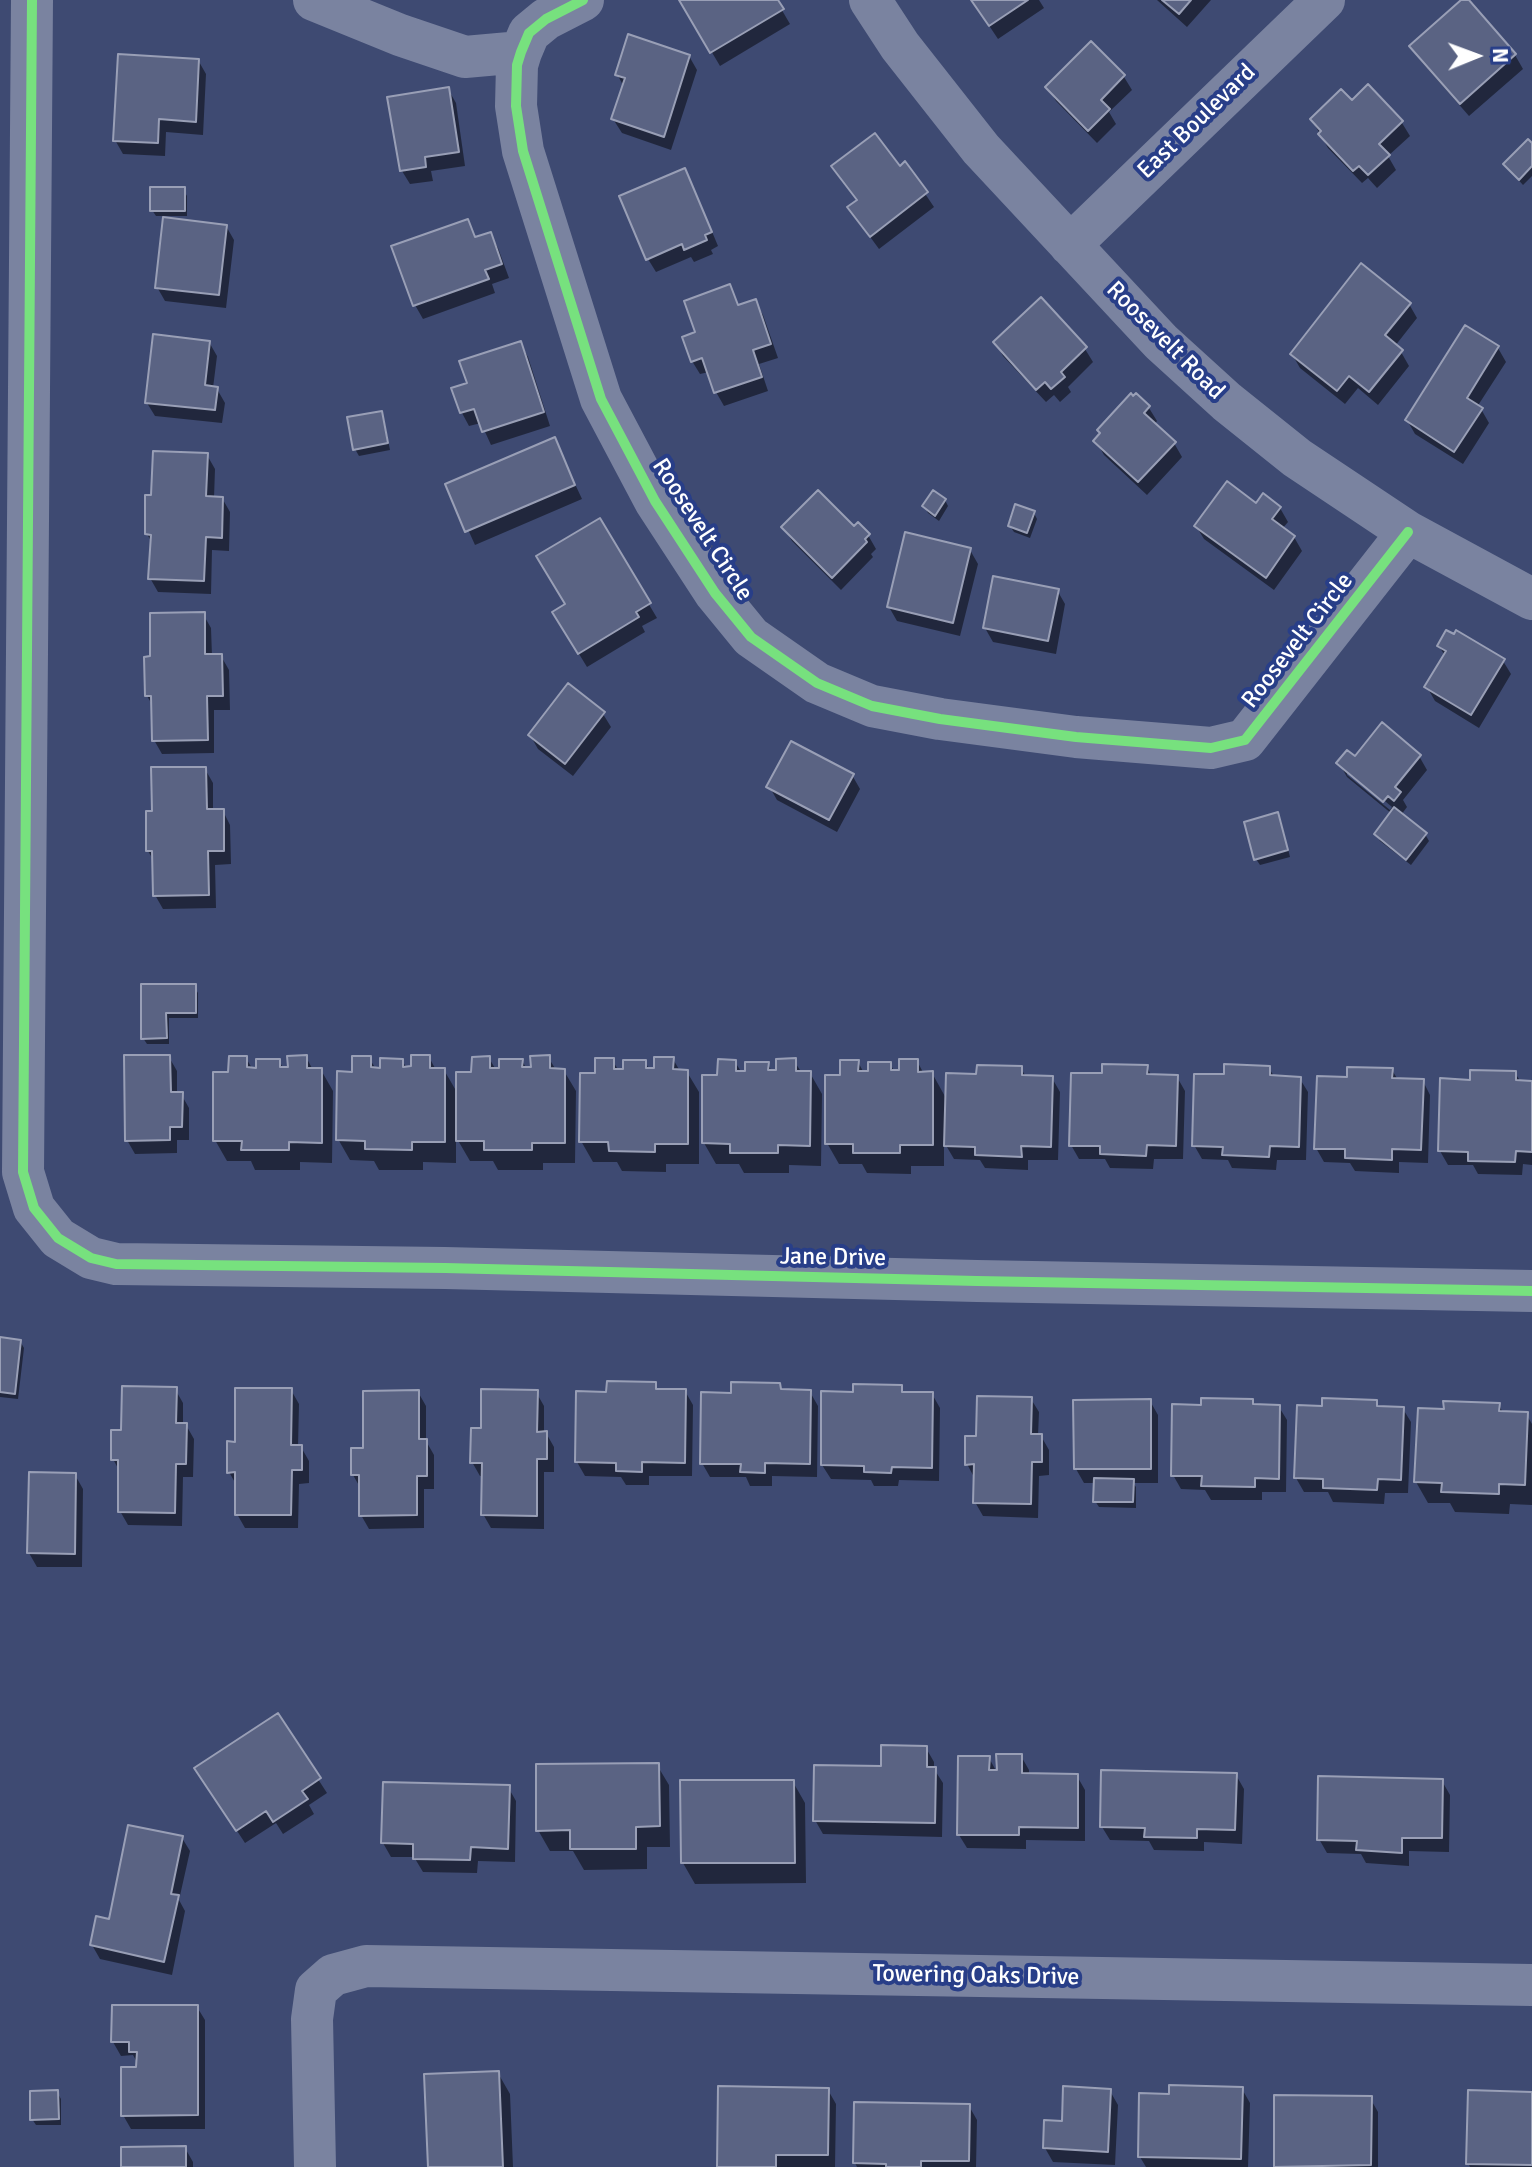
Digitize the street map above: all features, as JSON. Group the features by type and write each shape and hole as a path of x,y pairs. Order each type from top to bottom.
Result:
{"street":[{"name":"Jane Drive","path":"32,0 23,1172 34,1208 58,1238 91,1258 116,1264 1532,1291"},
{"path":"314,0 465,57 521,52"},
{"name":"Roosevelt Circle","path":"583,0 546,19 529,33 517,65 516,106 523,151 601,399 655,501 715,593 751,637 817,683 872,706 940,719 1046,733 1211,748 1245,740 1408,532"},
{"name":"Roosevelt Road","path":"870,0 900,46 981,149 1161,342 1227,402 1297,458 1408,532 1532,599"},
{"name":"East Boulevard","path":"1070,245 1324,0"},
{"name":"Towering Oaks Drive","path":"315,2167 312,2019 316,1990 333,1975 366,1966 1532,1985"}],"building":[{"path":"679,0 778,0 784,9 710,53"},
{"path":"971,0 1028,0 989,26"},
{"path":"1162,0 1191,0 1179,14"},
{"path":"1461,0 1469,0 1516,54 1460,104 1409,46"},
{"path":"628,34 690,55 664,137 611,119 625,78 615,75"},
{"path":"1091,41 1125,75 1101,100 1110,109 1088,131 1045,87"},
{"path":"118,54 199,59 196,122 159,119 158,143 113,141"},
{"path":"1368,84 1403,121 1379,144 1390,155 1368,175 1359,166 1353,171 1318,134 1321,131 1310,119 1341,89 1352,100"},
{"path":"449,87 459,152 425,157 426,167 400,171 387,97"},
{"path":"875,133 900,166 905,161 928,192 870,237 847,207 857,200 831,166"},
{"path":"1528,139 1532,143 1532,166 1519,180 1503,164"},
{"path":"685,168 712,232 705,235 707,240 684,250 682,244 646,260 619,196"},
{"path":"150,187 185,187 185,211 150,211"},
{"path":"163,217 227,225 219,295 155,288"},
{"path":"468,219 475,237 491,232 502,264 485,270 489,279 413,306 391,246"},
{"path":"1361,263 1411,303 1385,335 1403,350 1369,392 1349,376 1337,391 1290,354"},
{"path":"730,284 738,305 756,299 771,344 753,350 762,377 714,393 702,358 691,362 682,337 695,332 684,301"},
{"path":"1041,297 1087,347 1061,372 1065,377 1051,389 1045,382 1036,390 993,342"},
{"path":"1465,325 1499,346 1467,398 1483,408 1454,452 1405,420"},
{"path":"153,334 210,341 205,385 218,387 215,410 145,403"},
{"path":"521,341 544,412 482,432 474,409 460,413 451,388 467,383 459,361"},
{"path":"1131,393 1133,396 1136,393 1150,406 1144,413 1176,442 1138,482 1093,441 1100,433 1097,430"},
{"path":"382,411 388,443 353,450 347,417"},
{"path":"555,437 575,485 465,532 445,484"},
{"path":"153,451 208,453 206,496 223,497 222,538 206,537 204,581 148,579 151,535 145,534 145,495 151,495"},
{"path":"1227,481 1256,503 1263,493 1281,507 1272,519 1295,536 1266,578 1194,526"},
{"path":"818,490 854,526 858,522 870,534 865,539 867,542 832,578 781,527"},
{"path":"933,490 946,499 935,516 922,506"},
{"path":"1015,504 1035,511 1027,533 1008,526"},
{"path":"600,518 651,603 636,612 639,617 578,654 552,612 565,604 536,556"},
{"path":"905,532 971,548 953,623 887,607"},
{"path":"993,576 1059,589 1048,641 983,628"},
{"path":"205,612 205,654 222,654 223,696 207,696 208,740 152,741 151,696 145,696 144,657 150,656 150,613"},
{"path":"1446,630 1454,634 1456,630 1505,659 1471,715 1424,687 1446,651 1437,646"},
{"path":"568,683 605,712 565,764 528,735"},
{"path":"1382,722 1421,755 1395,787 1401,792 1394,801 1388,796 1383,802 1336,763 1347,750 1355,756"},
{"path":"791,741 854,774 829,820 766,787"},
{"path":"151,767 206,767 207,809 224,809 224,851 208,851 209,895 153,896 152,851 146,851 146,811 152,811"},
{"path":"1394,807 1427,833 1406,860 1374,834"},
{"path":"1278,812 1288,850 1254,860 1244,822"},
{"path":"141,984 196,984 196,1013 166,1013 167,1038 141,1039"},
{"path":"124,1055 170,1055 171,1092 183,1092 182,1127 170,1127 170,1140 125,1141"},
{"path":"307,1055 307,1068 322,1068 322,1143 289,1142 289,1150 241,1150 242,1141 213,1141 213,1072 228,1072 229,1056 247,1056 247,1067 256,1068 256,1059 280,1059 280,1067 288,1067 287,1056"},
{"path":"411,1055 430,1055 430,1068 445,1068 445,1142 412,1142 412,1150 365,1149 365,1141 336,1140 337,1071 352,1072 352,1056 371,1056 371,1067 380,1068 380,1058 403,1059 403,1067 411,1066"},
{"path":"550,1055 550,1068 565,1069 565,1143 532,1143 532,1150 484,1150 484,1141 456,1141 456,1072 471,1072 472,1057 490,1056 490,1068 499,1068 499,1059 523,1059 522,1067 531,1067 530,1056"},
{"path":"654,1057 674,1057 673,1069 688,1070 688,1144 655,1144 655,1152 609,1151 608,1142 579,1142 580,1073 595,1073 595,1058 614,1058 614,1069 623,1069 623,1060 646,1060 646,1068 654,1068"},
{"path":"796,1058 796,1071 811,1071 810,1146 778,1145 778,1153 730,1153 730,1144 702,1143 702,1075 717,1075 718,1059 736,1060 736,1071 745,1071 745,1062 769,1062 768,1070 776,1070 776,1059"},
{"path":"899,1059 918,1059 918,1072 933,1071 933,1145 900,1145 900,1153 853,1153 853,1144 825,1144 825,1075 840,1075 840,1060 859,1060 858,1071 868,1071 868,1062 891,1062 891,1070 899,1070"},
{"path":"1102,1064 1148,1065 1147,1074 1178,1075 1176,1146 1147,1145 1146,1156 1100,1154 1100,1146 1069,1146 1071,1073 1102,1073"},
{"path":"1224,1064 1270,1066 1270,1075 1301,1077 1299,1147 1270,1146 1269,1157 1222,1155 1223,1147 1192,1146 1194,1074 1224,1074"},
{"path":"977,1065 1022,1066 1022,1075 1053,1076 1051,1147 1021,1146 1022,1157 975,1155 975,1147 944,1146 946,1073 976,1074"},
{"path":"1347,1067 1393,1068 1392,1078 1424,1079 1421,1150 1392,1149 1392,1160 1345,1158 1345,1149 1314,1149 1317,1076 1347,1077"},
{"path":"1470,1070 1516,1071 1516,1080 1532,1081 1532,1152 1516,1151 1515,1162 1468,1161 1468,1152 1438,1151 1440,1078 1470,1080"},
{"path":"0,1337 21,1340 15,1394 0,1392"},
{"path":"607,1381 656,1382 656,1389 686,1389 685,1463 642,1462 642,1472 616,1471 616,1463 575,1462 576,1391 606,1392"},
{"path":"731,1382 780,1383 781,1389 811,1390 810,1464 765,1463 765,1473 740,1472 741,1464 700,1464 701,1392 731,1393"},
{"path":"853,1384 902,1385 902,1392 933,1392 932,1468 892,1467 891,1473 864,1472 864,1466 821,1465 821,1391 853,1392"},
{"path":"122,1386 177,1387 176,1423 187,1423 186,1464 176,1464 175,1513 118,1512 118,1460 111,1460 111,1430 121,1430"},
{"path":"235,1388 292,1388 291,1445 302,1445 302,1470 292,1470 291,1515 235,1515 235,1472 227,1473 227,1441 235,1442"},
{"path":"481,1389 538,1390 537,1432 547,1431 547,1459 537,1459 537,1516 481,1515 482,1463 470,1463 471,1428 481,1428"},
{"path":"419,1390 419,1439 427,1439 427,1476 417,1476 417,1515 359,1516 359,1475 351,1475 351,1448 363,1448 363,1391"},
{"path":"977,1396 1032,1397 1031,1434 1042,1434 1042,1462 1032,1462 1031,1504 973,1503 974,1464 965,1465 965,1436 976,1436"},
{"path":"1201,1398 1253,1399 1253,1404 1280,1405 1279,1479 1255,1478 1255,1487 1201,1486 1202,1476 1171,1476 1172,1404 1201,1405"},
{"path":"1322,1398 1377,1400 1377,1406 1404,1407 1401,1480 1378,1479 1377,1490 1323,1488 1323,1479 1294,1478 1297,1405 1322,1406"},
{"path":"1151,1399 1151,1469 1074,1469 1073,1400"},
{"path":"1443,1401 1500,1403 1499,1411 1528,1412 1525,1485 1499,1484 1499,1494 1441,1492 1442,1483 1414,1482 1418,1408 1444,1409"},
{"path":"29,1472 76,1473 75,1554 27,1553"},
{"path":"1094,1478 1134,1479 1133,1502 1093,1502"},
{"path":"278,1713 321,1778 302,1791 308,1799 273,1822 266,1811 236,1831 194,1768"},
{"path":"881,1745 927,1746 927,1767 936,1767 935,1823 813,1821 814,1765 881,1766"},
{"path":"996,1754 1022,1754 1022,1773 1078,1774 1078,1828 1019,1827 1019,1835 957,1835 958,1756 990,1756 989,1770 997,1770"},
{"path":"659,1763 660,1826 636,1827 636,1849 570,1849 570,1830 536,1831 536,1764"},
{"path":"1101,1770 1237,1773 1235,1830 1197,1829 1197,1838 1144,1837 1145,1828 1100,1827"},
{"path":"1318,1776 1443,1779 1442,1838 1402,1838 1402,1853 1356,1850 1357,1841 1317,1840"},
{"path":"680,1780 794,1780 795,1863 681,1863"},
{"path":"383,1782 510,1785 508,1849 471,1847 470,1860 413,1859 413,1844 381,1843"},
{"path":"128,1825 183,1836 171,1894 179,1895 164,1962 90,1945 96,1916 109,1919"},
{"path":"112,2005 198,2005 198,2115 121,2116 121,2067 136,2067 137,2052 129,2052 129,2042 111,2042"},
{"path":"499,2071 503,2167 428,2167 424,2074"},
{"path":"1169,2085 1243,2087 1241,2159 1138,2157 1139,2093 1169,2094"},
{"path":"718,2086 829,2088 828,2155 776,2155 776,2167 717,2167"},
{"path":"1063,2086 1111,2089 1108,2152 1043,2148 1044,2120 1062,2121"},
{"path":"58,2090 59,2119 30,2120 30,2091"},
{"path":"1468,2090 1532,2092 1532,2165 1466,2164"},
{"path":"1274,2095 1372,2096 1371,2165 1274,2167"},
{"path":"854,2102 970,2104 969,2161 921,2161 921,2167 853,2163"},
{"path":"186,2146 186,2167 121,2167 121,2147"}],"cycle path":[{"path":"32,0 23,1172 34,1208 58,1238 91,1258 116,1264 1532,1291"},
{"path":"583,0 546,19 529,33 517,65 516,106 523,151 601,399 655,501 715,593 751,637 817,683 872,706 940,719 1076,737 1211,748 1245,740 1408,532"}]}
